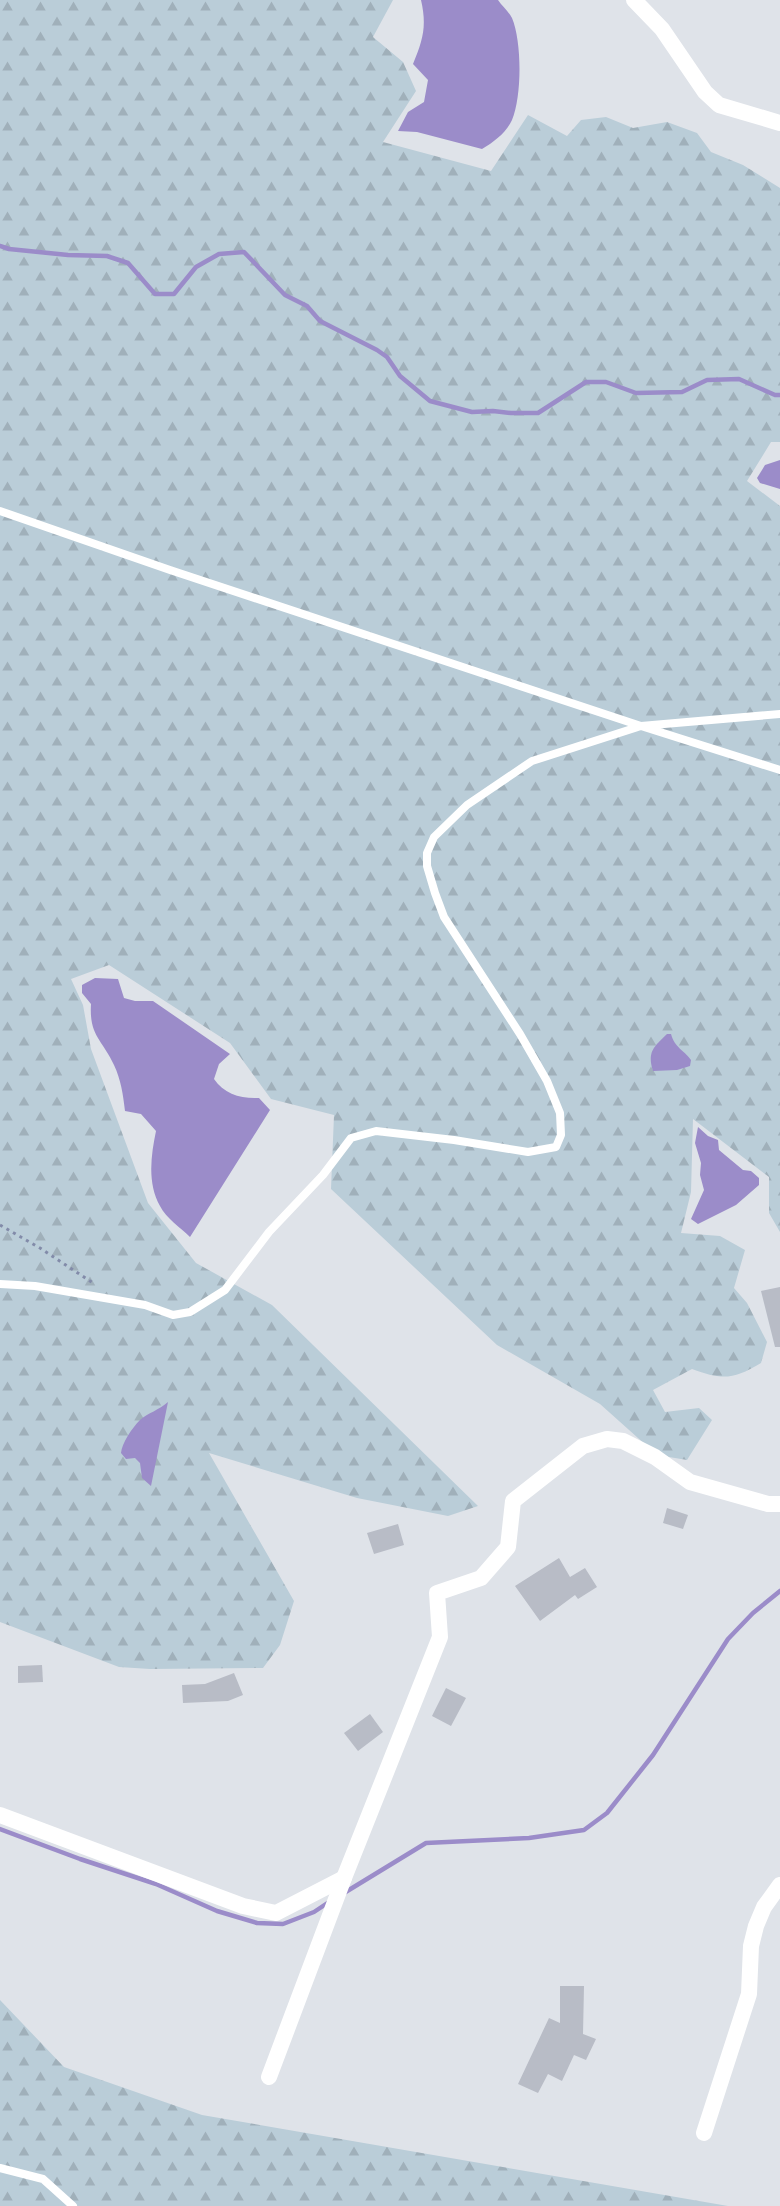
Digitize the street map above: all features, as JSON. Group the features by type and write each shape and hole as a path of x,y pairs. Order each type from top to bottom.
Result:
{"street":[{"path":"634,0 662,28 705,92 719,105 780,123"},
{"path":"269,2077 344,1878 441,1637 437,1593 481,1578 508,1547 513,1501 583,1446 607,1439 623,1441 655,1457 690,1482 768,1504 780,1504"},
{"path":"0,1815 243,1906 276,1913 344,1878"},
{"path":"704,2133 749,1994 752,1946 756,1926 764,1907 780,1885"}],"lane":[{"path":"0,511 170,570 780,770"},
{"path":"0,1284 35,1286 145,1305 173,1316 190,1312 225,1290 269,1232 323,1174 351,1138 376,1131 528,1152 555,1147 561,1136 560,1113 547,1081 514,1024 444,917 427,866 427,853 434,837 467,805 532,761 641,726 780,714"},
{"path":"0,2168 43,2179 73,2206"}],"path":[{"path":"0,1225 94,1283"}],"green space":[{"path":"0,0 393,0 373,37 403,62 416,91 383,142 491,171 528,115 567,136 581,120 606,117 633,128 667,122 697,133 711,152 743,165 780,188 780,442 771,442 747,481 780,506 780,1232 769,1213 769,1177 693,1119 691,1192 681,1233 720,1236 745,1250 734,1288 747,1303 767,1342 761,1363 743,1373 720,1376 692,1369 653,1390 665,1412 699,1408 712,1420 687,1460 657,1455 600,1404 497,1345 331,1189 334,1115 271,1099 230,1043 109,965 71,979 83,1005 91,1049 148,1203 196,1263 272,1305 478,1506 448,1516 357,1498 209,1453 294,1601 280,1645 263,1668 119,1667 0,1622"},
{"path":"0,2000 64,2067 202,2115 728,2206 0,2206"}],"shaded area":[{"path":"421,0 498,0 512,18 519,54 518,97 512,120 506,129 482,149 417,132 398,131 408,112 424,102 428,80 413,64 423,33 424,18"},
{"path":"780,460 780,489 760,483 757,478 765,465"},
{"path":"95,978 118,979 124,998 135,1001 153,1001 230,1054 219,1064 214,1079 228,1092 246,1098 259,1098 270,1110 190,1237 166,1215 160,1206 153,1188 151,1169 156,1131 141,1114 125,1111 116,1071 94,1031 91,1004 82,993 82,985"},
{"path":"667,1034 671,1034 677,1045 691,1060 690,1066 677,1070 653,1071 651,1054 658,1042"},
{"path":"698,1127 708,1136 718,1140 719,1150 743,1170 751,1171 759,1178 759,1185 736,1205 698,1224 691,1219 704,1190 700,1175 701,1163 695,1143"},
{"path":"168,1402 151,1486 142,1478 140,1463 135,1458 126,1459 121,1453 128,1436 140,1420"}],"building":[{"path":"780,1287 780,1347 775,1347 761,1291"},
{"path":"667,1508 688,1515 683,1529 663,1523"},
{"path":"398,1524 404,1545 374,1554 367,1533"},
{"path":"559,1558 570,1577 585,1568 597,1587 578,1599 575,1595 540,1621 515,1586"},
{"path":"42,1665 43,1682 18,1683 18,1666"},
{"path":"234,1673 243,1695 228,1701 183,1703 182,1685 205,1684"},
{"path":"446,1688 466,1698 451,1726 432,1716"},
{"path":"370,1714 383,1732 358,1751 344,1733"},
{"path":"560,1986 584,1986 583,2034 596,2039 586,2060 574,2055 562,2081 548,2074 538,2093 518,2084 549,2018 560,2023"}],"waterway":[{"path":"0,246 68,255 107,256 128,263 155,294 174,294 196,267 219,254 244,252 285,295 307,306 320,321 387,357 400,376 430,401 472,412 538,413 586,382 606,382 636,393 682,392 707,380 739,379 775,395 780,395"},
{"path":"344,1893 426,1843 529,1838 584,1830 607,1813 653,1755 728,1639 753,1613 780,1591"},
{"path":"0,1829 156,1884 217,1911 257,1923 283,1924 314,1912 329,1902"}]}
